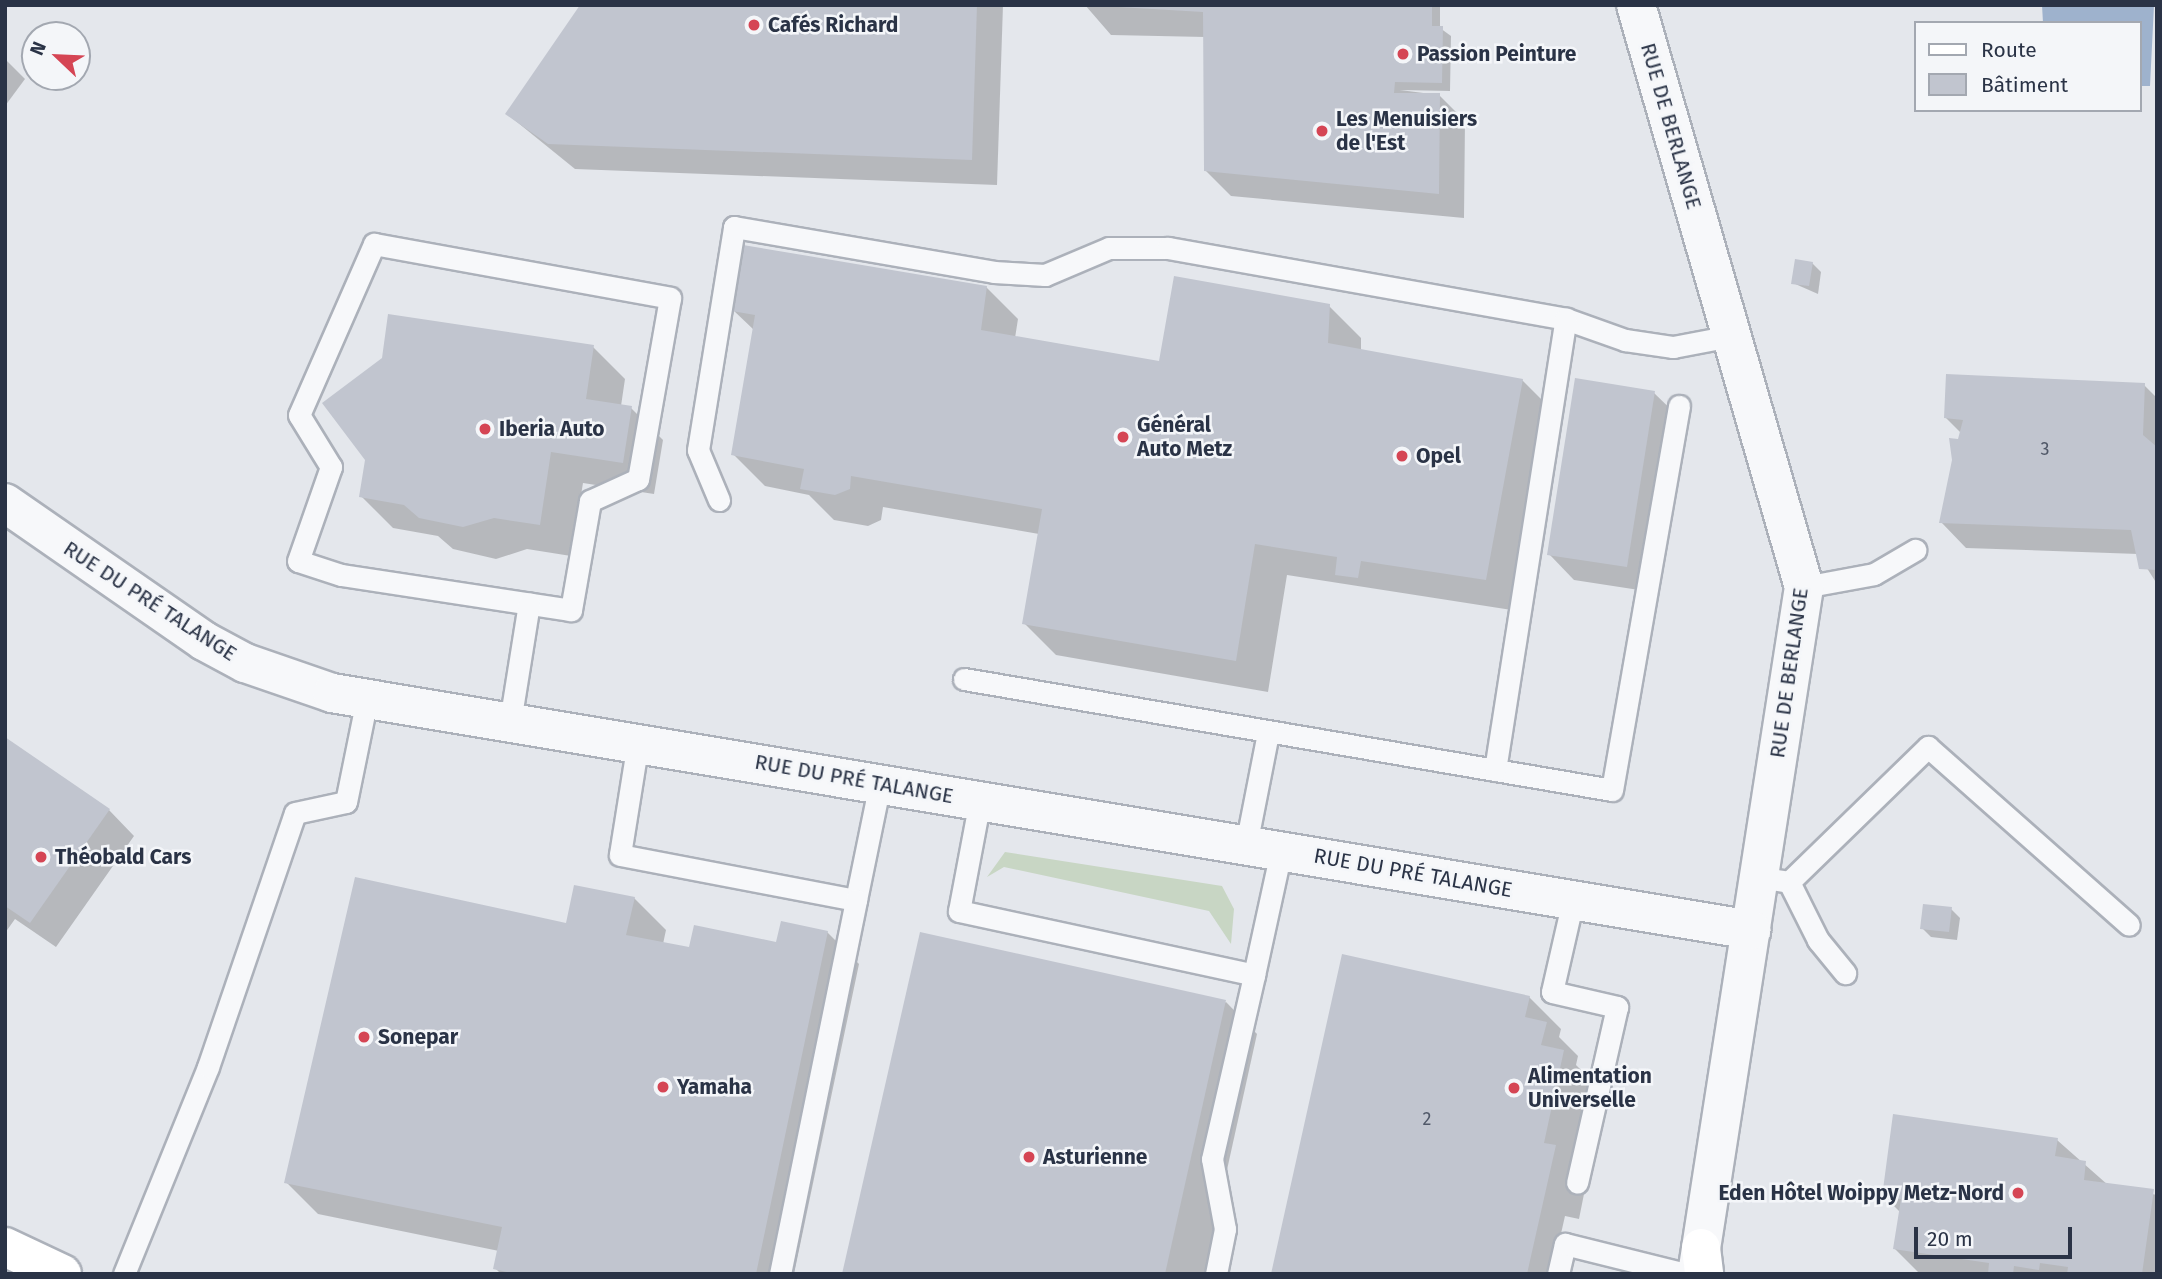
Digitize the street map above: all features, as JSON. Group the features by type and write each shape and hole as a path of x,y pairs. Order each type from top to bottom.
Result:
{"main road":[{"path":"5,1247 62,1274"}],"street":[{"name":"RUE DE BERLANGE","path":"1636,5 1804,587 1774,880 1751,930 1697,1267"},
{"name":"RUE DU PRÉ TALANGE","path":"5,503 214,646 292,682 367,699 638,742 1751,930"}],"lane":[{"path":"719,500 698,450 734,227 994,272 1045,275 1109,247 1168,248 1566,319 1625,340 1673,347 1731,335"},
{"path":"374,244 670,298 638,479 590,501 571,610 529,604 341,575 298,561 331,467 299,415 374,244"},
{"path":"1495,770 1566,319"},
{"path":"964,679 1612,790 1679,406"},
{"path":"1804,587 1874,574 1915,550"},
{"path":"510,722 529,604"},
{"path":"124,1274 208,1067 295,813 346,802 367,699"},
{"path":"1216,1274 1226,1229 1212,1159 1254,975 1268,733"},
{"path":"638,742 620,855 856,900"},
{"path":"1845,973 1774,880 1928,747 2129,925"},
{"path":"780,1274 880,783"},
{"path":"981,800 959,911 1254,975"},
{"path":"1573,900 1552,992 1617,1007 1577,1183"},
{"path":"1558,1274 1564,1244 1697,1267"}],"green space":[{"path":"1005,852 1222,886 1234,909 1231,944 1209,911 1004,867 987,877"}],"water":[{"path":"2042,5 2154,5 2150,86 2141,86 2141,21 2043,21"}],"building":[{"path":"580,5 977,5 972,160 548,144 505,114"},
{"name":"Les Menuisiers de l'Est","path":"1084,5 1432,5 1432,26 1443,26 1442,83 1395,82 1394,93 1440,93 1439,194 1204,171 1203,12"},
{"name":"Général Auto Metz","path":"743,245 987,286 981,330 1159,361 1174,276 1330,304 1328,343 1523,379 1486,580 1361,561 1358,578 1335,575 1337,557 1255,544 1236,661 1022,624 1042,509 851,476 850,489 835,495 800,489 804,469 731,455 755,315 732,311"},
{"path":"1795,259 1813,262 1809,286 1791,284"},
{"name":"Iberia Auto","path":"388,314 594,345 586,399 632,406 623,463 551,452 540,525 494,518 463,527 419,518 404,505 359,497 365,460 322,403 382,358"},
{"path":"1946,374 2145,383 2143,435 2157,447 2157,570 2139,569 2131,530 1939,523 1952,460 1949,438 1958,439 1963,420 1944,418"},
{"path":"1575,378 1655,391 1627,567 1547,555"},
{"name":"Théobald Cars","path":"5,737 110,809 30,923 5,906"},
{"path":"355,877 566,923 574,885 635,897 626,935 689,947 694,925 776,942 781,921 828,931 756,1274 516,1274 493,1269 502,1227 284,1183"},
{"path":"1923,904 1952,907 1949,932 1920,929"},
{"path":"920,932 1226,1000 1165,1274 842,1274"},
{"path":"1342,954 1530,996 1525,1017 1547,1022 1541,1045 1564,1050 1544,1143 1556,1145 1527,1274 1271,1274"},
{"name":"Eden Hôtel Woippy Metz-Nord","path":"1893,1114 2058,1138 2055,1156 2086,1161 2084,1180 2154,1189 2142,1274 2067,1274 2068,1267 2040,1263 2039,1270 2014,1266 2013,1274 1988,1274 1989,1263 1893,1249 1901,1199 1882,1197"}],"place":[{"name":"Cafés Richard","path":"754,25"},
{"name":"Passion Peinture","path":"1403,54"},
{"name":"Les Menuisiers de l'Est","path":"1322,131"},
{"name":"Iberia Auto","path":"485,429"},
{"name":"Général Auto Metz","path":"1123,437"},
{"name":"Opel","path":"1402,456"},
{"name":"Théobald Cars","path":"41,857"},
{"name":"Sonepar","path":"364,1037"},
{"name":"Yamaha","path":"663,1087"},
{"name":"Alimentation Universelle","path":"1514,1088"},
{"name":"Asturienne","path":"1029,1157"},
{"name":"Eden Hôtel Woippy Metz-Nord","path":"2018,1193"}]}
